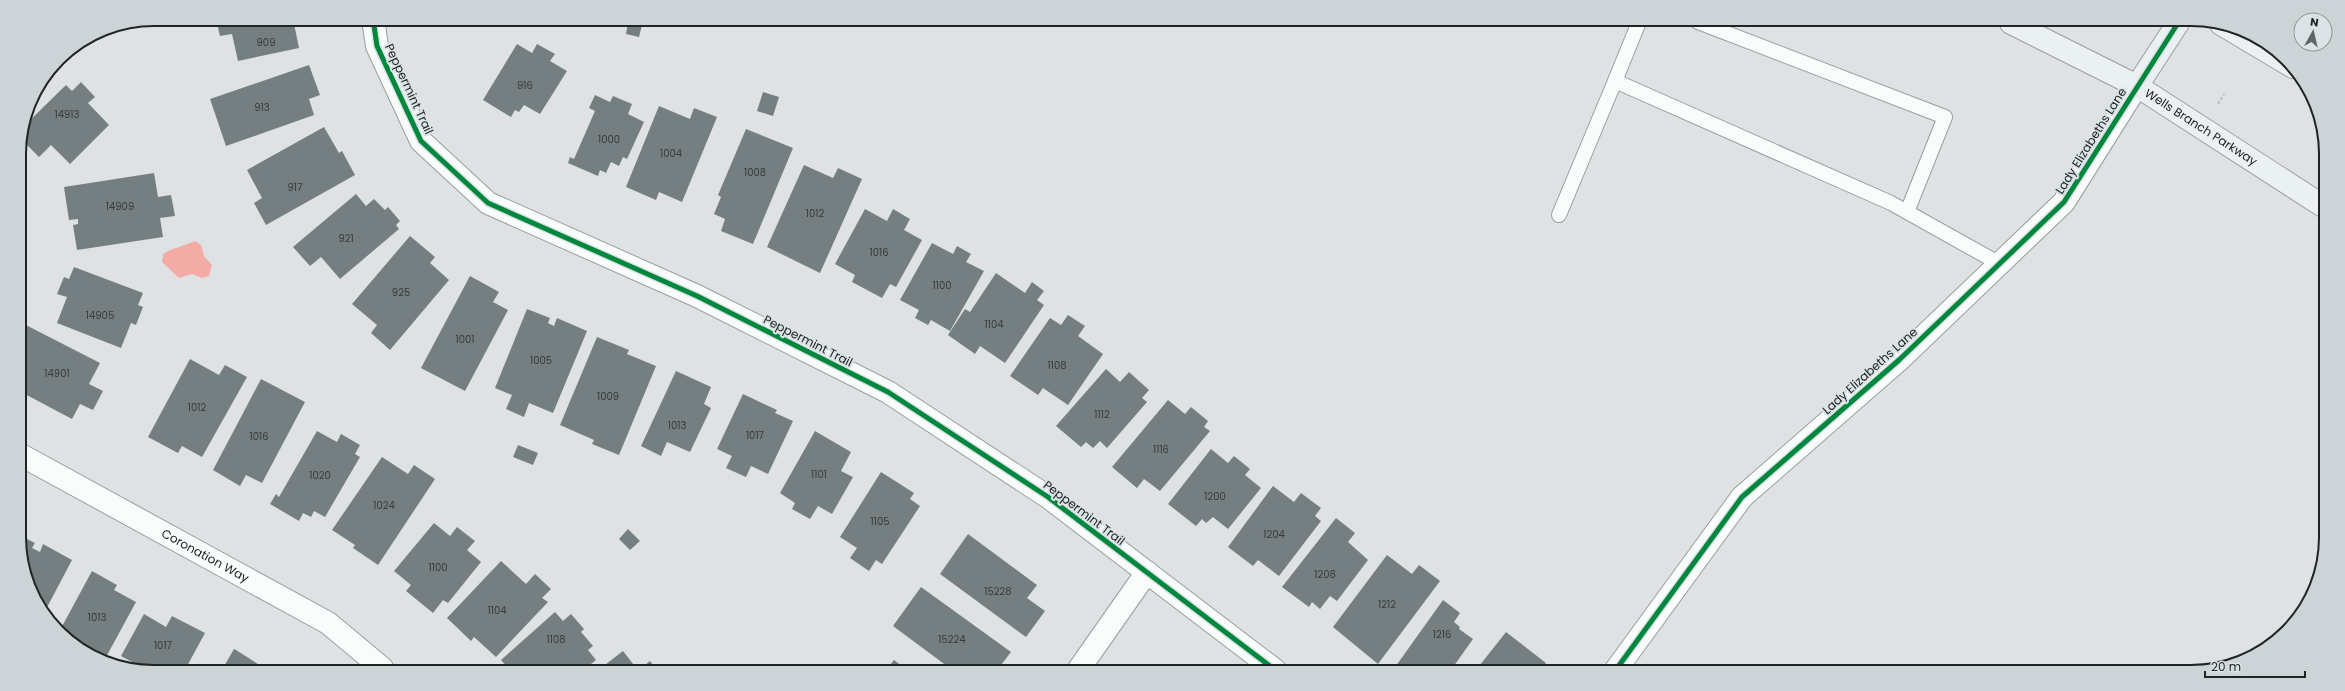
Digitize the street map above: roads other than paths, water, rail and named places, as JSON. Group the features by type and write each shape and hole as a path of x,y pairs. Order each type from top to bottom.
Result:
{"main road":[{"name":"Wells Branch Parkway","path":"2017,26 2137,86 2319,203"},
{"path":"2137,86 2176,26"},
{"path":"2245,38 2272,54"}],"street":[{"name":"Peppermint Trail","path":"374,26 377,46 421,141 488,203 697,296 888,392 1048,497 1269,665"},
{"name":"Lady Elizabeths Lane","path":"1619,665 1742,497 1899,360 2064,202 2137,86"},
{"name":"Coronation Way","path":"26,458 328,624 378,665"},
{"path":"1081,665 1148,572"}],"lane":[{"path":"1559,214 1637,26"},
{"path":"1708,26 1945,117 1907,212"},
{"path":"1615,80 1891,203 2000,264"}]}
